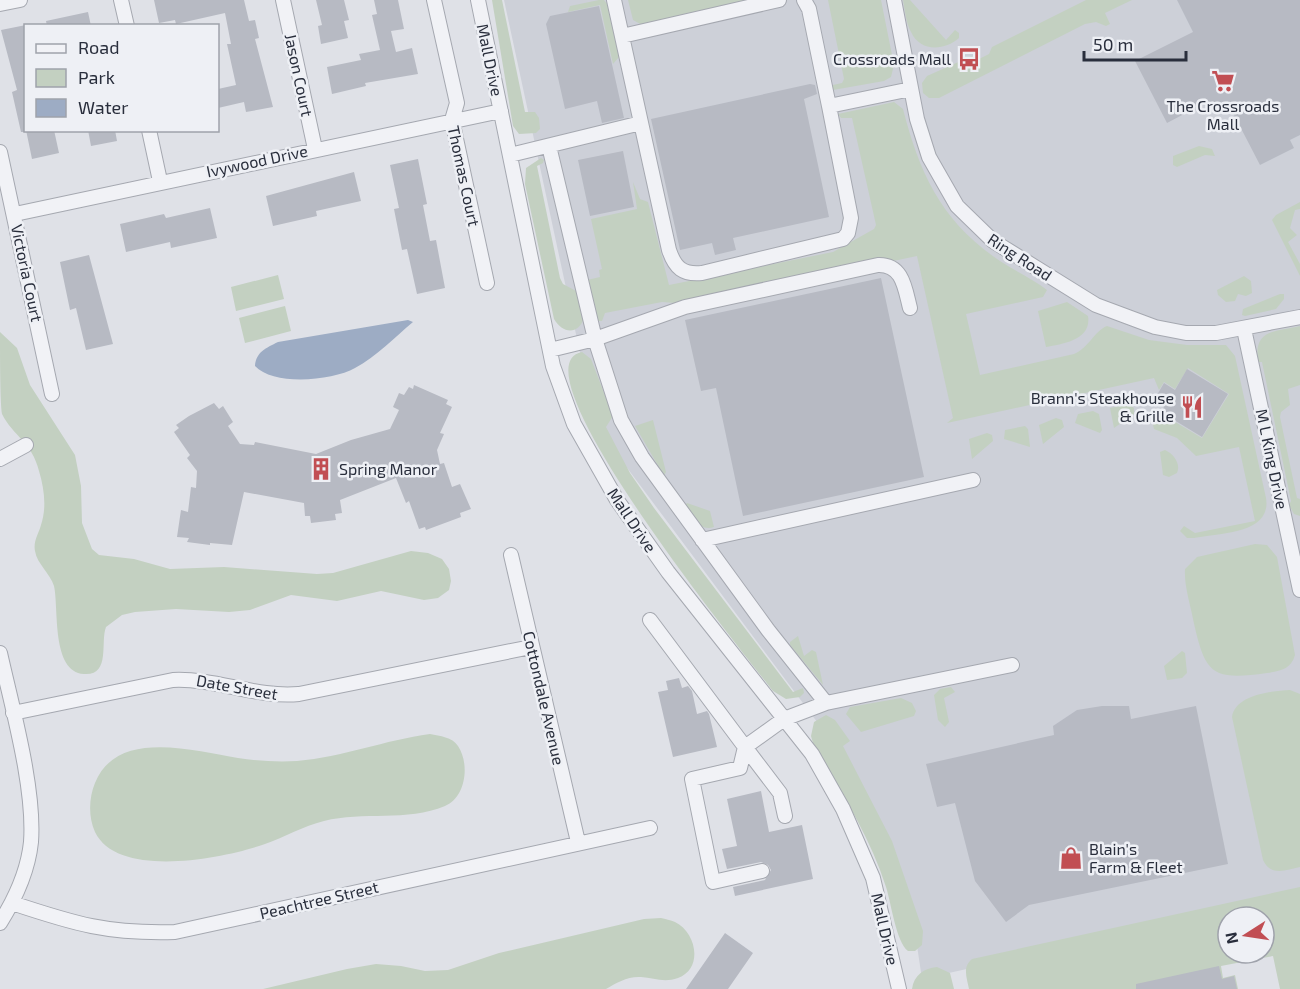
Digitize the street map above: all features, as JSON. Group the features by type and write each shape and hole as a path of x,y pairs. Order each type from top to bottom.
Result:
{"street":[{"path":"0,4 20,0"},
{"path":"121,0 127,24"},
{"name":"Jason Court","path":"283,0 315,149"},
{"name":"Thomas Court","path":"434,0 457,103 452,120 487,283"},
{"name":"Mall Drive","path":"478,0 550,350 574,424 617,500 668,573 812,754 843,809 873,878 899,989"},
{"path":"614,0 672,260 684,273 702,273 837,242 848,233 851,218 809,9 804,0"},
{"path":"622,36 779,0"},
{"name":"Ring Road","path":"894,0 925,148 944,186 964,215 1003,248 1096,305 1140,322 1186,333 1244,329 1300,317"},
{"path":"829,106 911,89"},
{"name":"Ivywood Drive","path":"15,214 160,181 501,111"},
{"path":"510,155 641,123"},
{"path":"149,132 160,181"},
{"path":"549,146 595,339 609,387 629,437 702,540 826,703"},
{"name":"Victoria Court","path":"0,152 52,394"},
{"path":"550,350 595,339 685,307 878,265 892,267 897,271 904,285 909,308"},
{"name":"M L King Drive","path":"1244,329 1300,590"},
{"path":"0,459 26,445"},
{"path":"702,540 973,480"},
{"name":"Cottondale Avenue","path":"511,555 578,842"},
{"path":"650,620 780,794 785,816"},
{"name":"Date Street","path":"13,713 173,680 195,679 278,696 299,694 531,647"},
{"path":"0,653 32,810 31,844 12,903 0,923"},
{"path":"762,871 713,882 692,779 740,768 745,747 784,719 826,703 1012,665"},
{"name":"Peachtree Street","path":"12,903 98,929 123,932 175,932 650,828"}],"shaded area":[{"path":"504,0 1300,0 1300,894 1251,905 1216,905 1216,913 922,979 913,919 841,754 607,441 585,376"}],"green space":[{"path":"492,0 502,0 525,112 535,112 539,118 540,129 536,133 519,134 513,126"},
{"path":"604,0 608,5 619,57 613,64 600,5 568,12 570,6"},
{"path":"628,0 753,0 642,25 633,20"},
{"path":"828,0 881,0 894,65 891,77 884,81 833,90 833,85 842,83 844,79"},
{"path":"903,0 910,0 946,40 955,30 959,33 959,38 940,47 920,43 909,28"},
{"path":"1086,0 1132,0 1105,13 1110,24 1106,26 1096,22 1085,24 939,98 929,98 923,93 922,83 927,76 972,56 975,61 989,54 992,47"},
{"path":"894,102 903,109 926,176 948,213 980,246 1047,290 1043,297 966,314 980,375 1074,354 1084,348 1102,328 1107,326 1149,340 1187,345 1226,345 1235,356 1266,498 1266,510 1261,519 1242,530 1217,535 1187,538 1180,531 1184,526 1195,533 1255,521 1239,447 1196,456 1177,438 1154,429 1152,421 1160,413 1202,438 1229,394 1188,368 1175,389 1164,382 1159,390 1154,378 947,423 953,418 917,256 689,304 662,302 605,313 602,321 598,321 587,280 600,277 599,270 602,269 591,219 637,209 633,182 640,199 648,202 669,285 833,252 874,229 876,225 852,118 841,118 838,114"},
{"path":"1199,146 1212,149 1215,156 1205,155 1177,167 1173,165 1173,156"},
{"path":"541,158 544,160 543,163 537,166 560,278 563,284 578,292 584,318 574,330 565,330 554,319 525,184 526,168"},
{"path":"1300,202 1300,209 1295,210 1290,228 1297,235 1288,242 1300,264 1300,276 1272,220 1276,215"},
{"path":"278,275 284,299 236,311 231,287"},
{"path":"1244,276 1251,281 1252,293 1246,296 1238,294 1235,301 1226,302 1218,295 1217,290"},
{"path":"1284,294 1284,299 1276,309 1242,315 1243,309"},
{"path":"1067,302 1088,316 1086,331 1075,339 1046,347 1038,311"},
{"path":"285,306 291,331 245,343 239,318"},
{"path":"1300,326 1300,385 1288,389 1290,405 1281,412 1280,417 1297,498 1300,499 1300,516 1294,514 1289,505 1291,501 1262,362 1258,362 1257,351 1262,338 1268,334"},
{"path":"0,332 17,348 30,385 75,455 81,486 82,523 92,549 99,555 134,559 170,569 224,567 317,574 333,573 411,551 428,553 442,559 449,569 451,581 449,590 438,598 424,600 381,591 337,601 291,595 250,610 229,612 176,609 135,612 122,615 106,627 103,657 98,670 84,674 73,671 61,651 54,586 35,551 44,504 39,471 32,453 2,414"},
{"path":"582,352 591,359 613,416 606,427 630,473 793,692 803,688 804,693 800,697 786,699 773,691 684,575 605,458 578,407 568,369"},
{"path":"1129,404 1134,408 1134,414 1114,428 1110,408"},
{"path":"1093,411 1099,414 1102,430 1100,433 1075,423 1078,414"},
{"path":"1056,418 1062,420 1064,427 1043,444 1039,425"},
{"path":"653,420 666,472 664,476 635,426"},
{"path":"1025,426 1028,429 1030,447 1004,439 1005,430"},
{"path":"987,433 992,435 993,441 972,459 969,439"},
{"path":"1165,450 1174,457 1178,466 1177,473 1169,477 1163,475 1160,452"},
{"path":"687,503 710,511 714,527 700,525 685,505"},
{"path":"1255,544 1267,545 1277,557 1295,655 1288,666 1277,671 1234,676 1222,674 1213,670 1202,652 1185,582 1185,569 1197,557"},
{"path":"798,636 804,656 812,650 816,652 823,685 790,645 790,642"},
{"path":"1182,651 1185,653 1187,673 1182,678 1167,680 1164,666"},
{"path":"951,687 955,692 944,698 949,722 945,727 938,720 934,695 940,689"},
{"path":"1290,690 1300,694 1300,867 1279,871 1270,869 1263,860 1232,717 1240,704 1247,699 1264,693"},
{"path":"901,698 912,703 916,711 914,716 861,732 846,714 850,707"},
{"path":"826,715 835,720 850,741 843,746 892,841 923,931 922,945 915,951 908,951 900,939 886,887 871,849 813,743 811,736 814,722"},
{"path":"430,734 446,737 458,746 462,753 465,771 462,788 452,802 430,811 416,814 339,818 309,826 265,844 225,855 174,861 149,861 126,856 107,847 95,832 91,820 91,794 106,766 120,755 138,749 179,748 252,760 297,761 331,756"},
{"path":"1300,887 1300,989 1280,989 1275,965 1276,905 1218,905"},
{"path":"1216,905 1216,965 1226,965 1221,966 1223,978 1235,975 1238,989 969,989 966,969 972,959"},
{"path":"661,918 673,921 682,927 692,941 694,959 686,973 678,978 664,980 631,978 606,989 263,989 376,964 425,971 448,970 499,953 644,919"},
{"path":"937,967 950,973 954,989 912,989 920,973"}],"water":[{"path":"408,320 413,322 378,353 355,368 332,376 288,379 275,377 255,366 257,357 278,342"}],"building":[{"path":"154,0 244,0 249,21 255,20 259,38 255,39 273,107 246,112 244,102 219,108 219,89 236,85 227,44 231,44 225,13 176,24 175,20 159,23"},
{"path":"316,0 344,0 349,20 344,21 348,38 321,44 318,26 322,25"},
{"path":"374,0 398,0 404,29 391,31 396,52 412,48 418,74 365,83 366,86 332,94 327,67 361,60 359,54 380,50 372,15 377,14"},
{"name":"The Crossroads Mall","path":"1177,0 1300,0 1300,135 1290,140 1294,148 1260,165 1232,111 1205,103 1167,123 1135,61 1193,32"},
{"path":"599,6 624,118 602,123 597,101 565,109 546,24 550,16"},
{"path":"88,12 91,24 47,24 46,21"},
{"path":"24,25 24,132 21,132 12,92 17,90 1,30"},
{"path":"810,84 815,85 817,94 804,99 829,217 733,238 736,250 715,255 712,243 680,250 651,119"},
{"path":"26,132 54,132 59,153 32,159"},
{"path":"88,132 115,132 117,141 91,146"},
{"path":"623,151 634,207 590,216 578,160"},
{"path":"418,159 427,204 423,205 430,241 436,240 445,288 417,294 407,249 402,250 394,209 399,208 390,165"},
{"path":"354,172 361,201 316,211 317,216 273,226 266,196"},
{"path":"210,208 217,238 171,248 170,242 126,252 120,224 164,214 166,218"},
{"path":"89,255 113,344 86,350 76,308 70,310 60,262"},
{"path":"881,278 924,477 743,516 716,388 701,391 685,320"},
{"name":"Brann's Steakhouse & Grille","path":"1187,369 1228,394 1202,437 1161,412 1167,402 1157,395 1164,383 1175,390"},
{"name":"Spring Manor","path":"414,385 448,400 446,404 452,407 440,433 444,434 437,450 440,464 444,463 452,487 460,484 471,509 460,513 461,517 426,530 425,527 419,529 409,501 406,503 396,478 340,500 342,513 335,514 336,520 311,523 310,516 305,516 304,503 244,492 232,545 187,542 189,538 177,537 181,510 188,512 191,487 196,488 197,471 187,458 190,455 174,432 179,428 176,425 189,416 214,403 219,409 223,406 233,422 228,426 240,444 254,445 255,442 316,454 351,440 390,429 399,410 393,407 399,393 404,395 409,387 413,389"},
{"path":"679,678 682,688 688,686 692,691 697,714 707,711 709,714 717,747 673,757 658,692 668,690 666,681"},
{"path":"1102,706 1129,706 1131,719 1196,706 1228,864 1029,905 1006,922 975,881 955,803 937,807 926,764 1054,735 1053,726 1077,710"},
{"path":"761,791 769,832 802,825 813,879 735,896 733,887 765,880 771,870 768,865 761,862 727,869 722,849 737,846 727,799"},
{"path":"725,933 753,953 728,989 686,989"},
{"path":"1219,966 1222,979 1234,976 1237,989 1136,989 1136,984"}],"place":[{"name":"Crossroads Mall","path":"969,59"},
{"name":"The Crossroads Mall","path":"1223,81"},
{"name":"Brann's Steakhouse & Grille","path":"1192,407"},
{"name":"Spring Manor","path":"321,469"},
{"name":"Blain's Farm & Fleet","path":"1071,858"}]}
